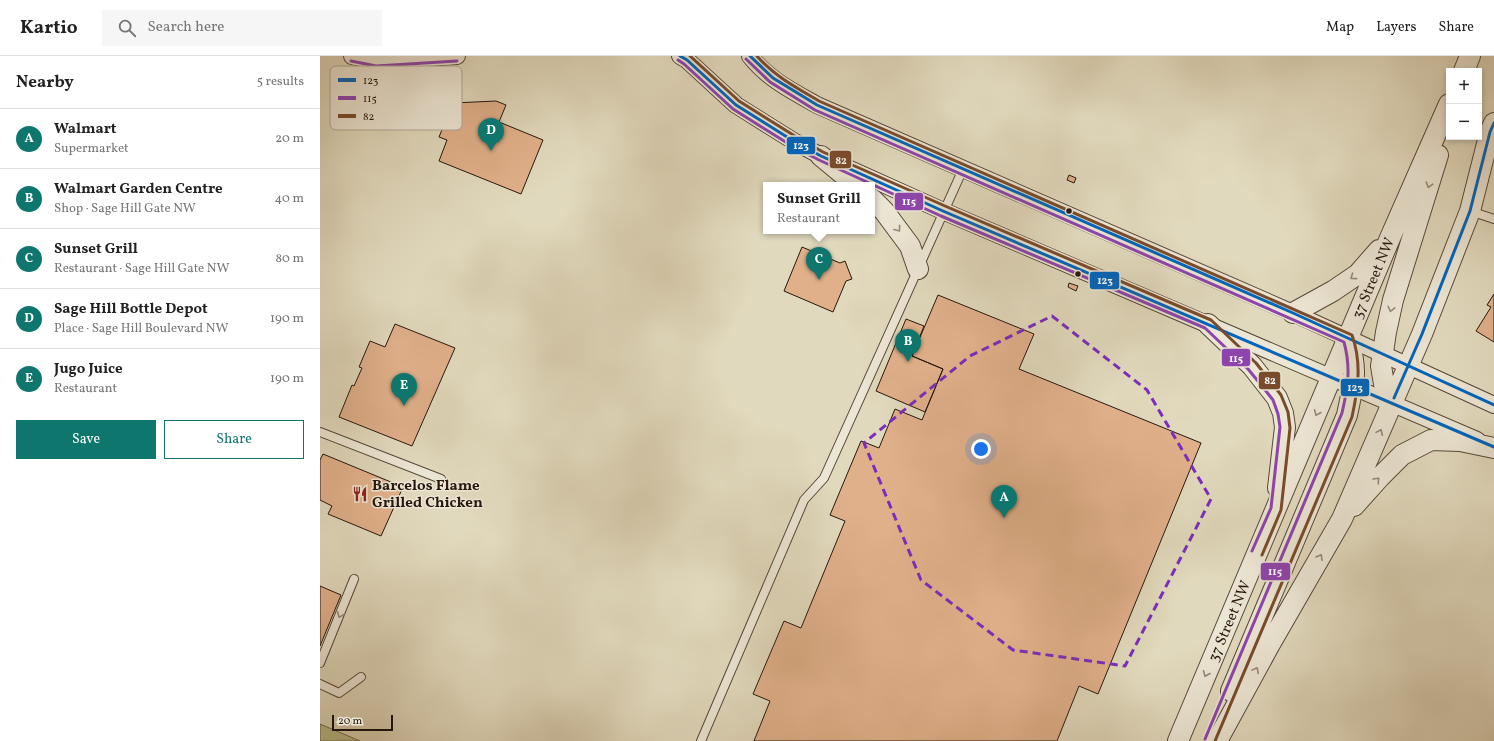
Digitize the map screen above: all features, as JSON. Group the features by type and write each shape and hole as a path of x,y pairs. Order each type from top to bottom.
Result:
{"street":[{"path":"352,56 376,61 457,56"},
{"path":"680,56 687,60 736,104 795,142 821,156 943,211 1494,447"},
{"path":"750,56 760,68 782,85 817,105 1293,313 1494,405"},
{"name":"37 Street NW","path":"1178,741 1390,238 1446,111"},
{"path":"1470,211 1490,132 1494,123"},
{"path":"1392,403 1384,384 1381,366 1393,300 1446,131"},
{"path":"821,156 852,182"},
{"path":"1217,741 1270,644 1342,519 1409,365 1470,211 1494,160"},
{"path":"875,202 884,211 910,246 918,269"},
{"path":"1293,313 1333,291 1358,274 1390,238"},
{"path":"1208,324 1252,366 1277,398 1283,413 1284,427 1276,509"},
{"path":"1210,741 1347,415 1354,387 1355,372 1354,356 1348,338"},
{"path":"1342,519 1402,455 1431,440 1460,441 1494,447"}],"lane":[{"path":"701,741 804,500 824,478 962,169"},
{"path":"1470,211 1494,219"},
{"path":"320,432 441,479"},
{"path":"320,663 354,579"},
{"path":"320,684 339,692 361,677"}],"highlighted area":[{"path":"1052,316 1147,390 1211,499 1125,666 1013,650 921,580 864,443 970,356"}],"green space":[{"path":"320,724 360,741 320,741"}],"building":[{"path":"496,101 506,105 499,122 543,140 521,194 439,161 447,140 439,137 442,130 462,130 462,103"},
{"path":"1069,175 1076,178 1074,183 1067,180"},
{"path":"802,247 840,263 845,261 852,279 846,281 833,312 784,291"},
{"path":"1069,283 1078,286 1076,291 1068,287"},
{"path":"1494,294 1494,342 1476,331 1491,307 1487,305"},
{"path":"938,295 1034,334 1019,369 1201,443 1098,694 1079,686 1057,741 754,741 770,701 753,694 784,621 801,628 845,521 830,515 861,441 879,448 895,409 922,420 943,369 912,356"},
{"path":"906,319 924,326 912,356 943,369 925,412 876,391"},
{"path":"395,324 455,348 412,446 339,417 352,385 354,386 362,368 359,367 370,341 385,347"},
{"name":"Barcelos Flame Grilled Chicken","path":"323,454 403,487 381,536 328,514 332,506 320,500 320,460"},
{"path":"320,586 341,595 320,646"}],"transit line":[{"name":"123","path":"680,56 687,60 736,105 795,142 821,156 943,211 1494,447"},
{"name":"82","path":"690,56 739,101 823,152 1211,320 1256,363 1281,395 1288,412 1290,428 1281,510 1262,555"},
{"name":"123","path":"750,56 773,78 817,105 1293,313 1494,405"},
{"name":"82","path":"757,56 778,76 819,101 1352,335 1358,366 1356,396 1352,417 1215,741"},
{"name":"115","path":"746,59 770,82 815,110 1344,342 1348,378 1342,413 1205,739"},
{"name":"115","path":"678,60 733,109 792,146 867,182"},
{"name":"115","path":"351,61 376,66 457,61"},
{"name":"123","path":"1394,398 1422,334 1470,211 1490,132 1494,123"},
{"name":"115","path":"875,186 941,216 1205,328 1248,369 1273,400 1278,414 1280,427 1271,508 1252,551"}],"place":[{"name":"Sage Hill Bottle Depot","path":"491,151"},
{"name":"Sunset Grill","path":"819,280"},
{"name":"Walmart Garden Centre","path":"908,362"},
{"name":"Jugo Juice","path":"404,406"},
{"name":"Barcelos Flame Grilled Chicken","path":"360,494"},
{"name":"Walmart","path":"1004,518"}]}
